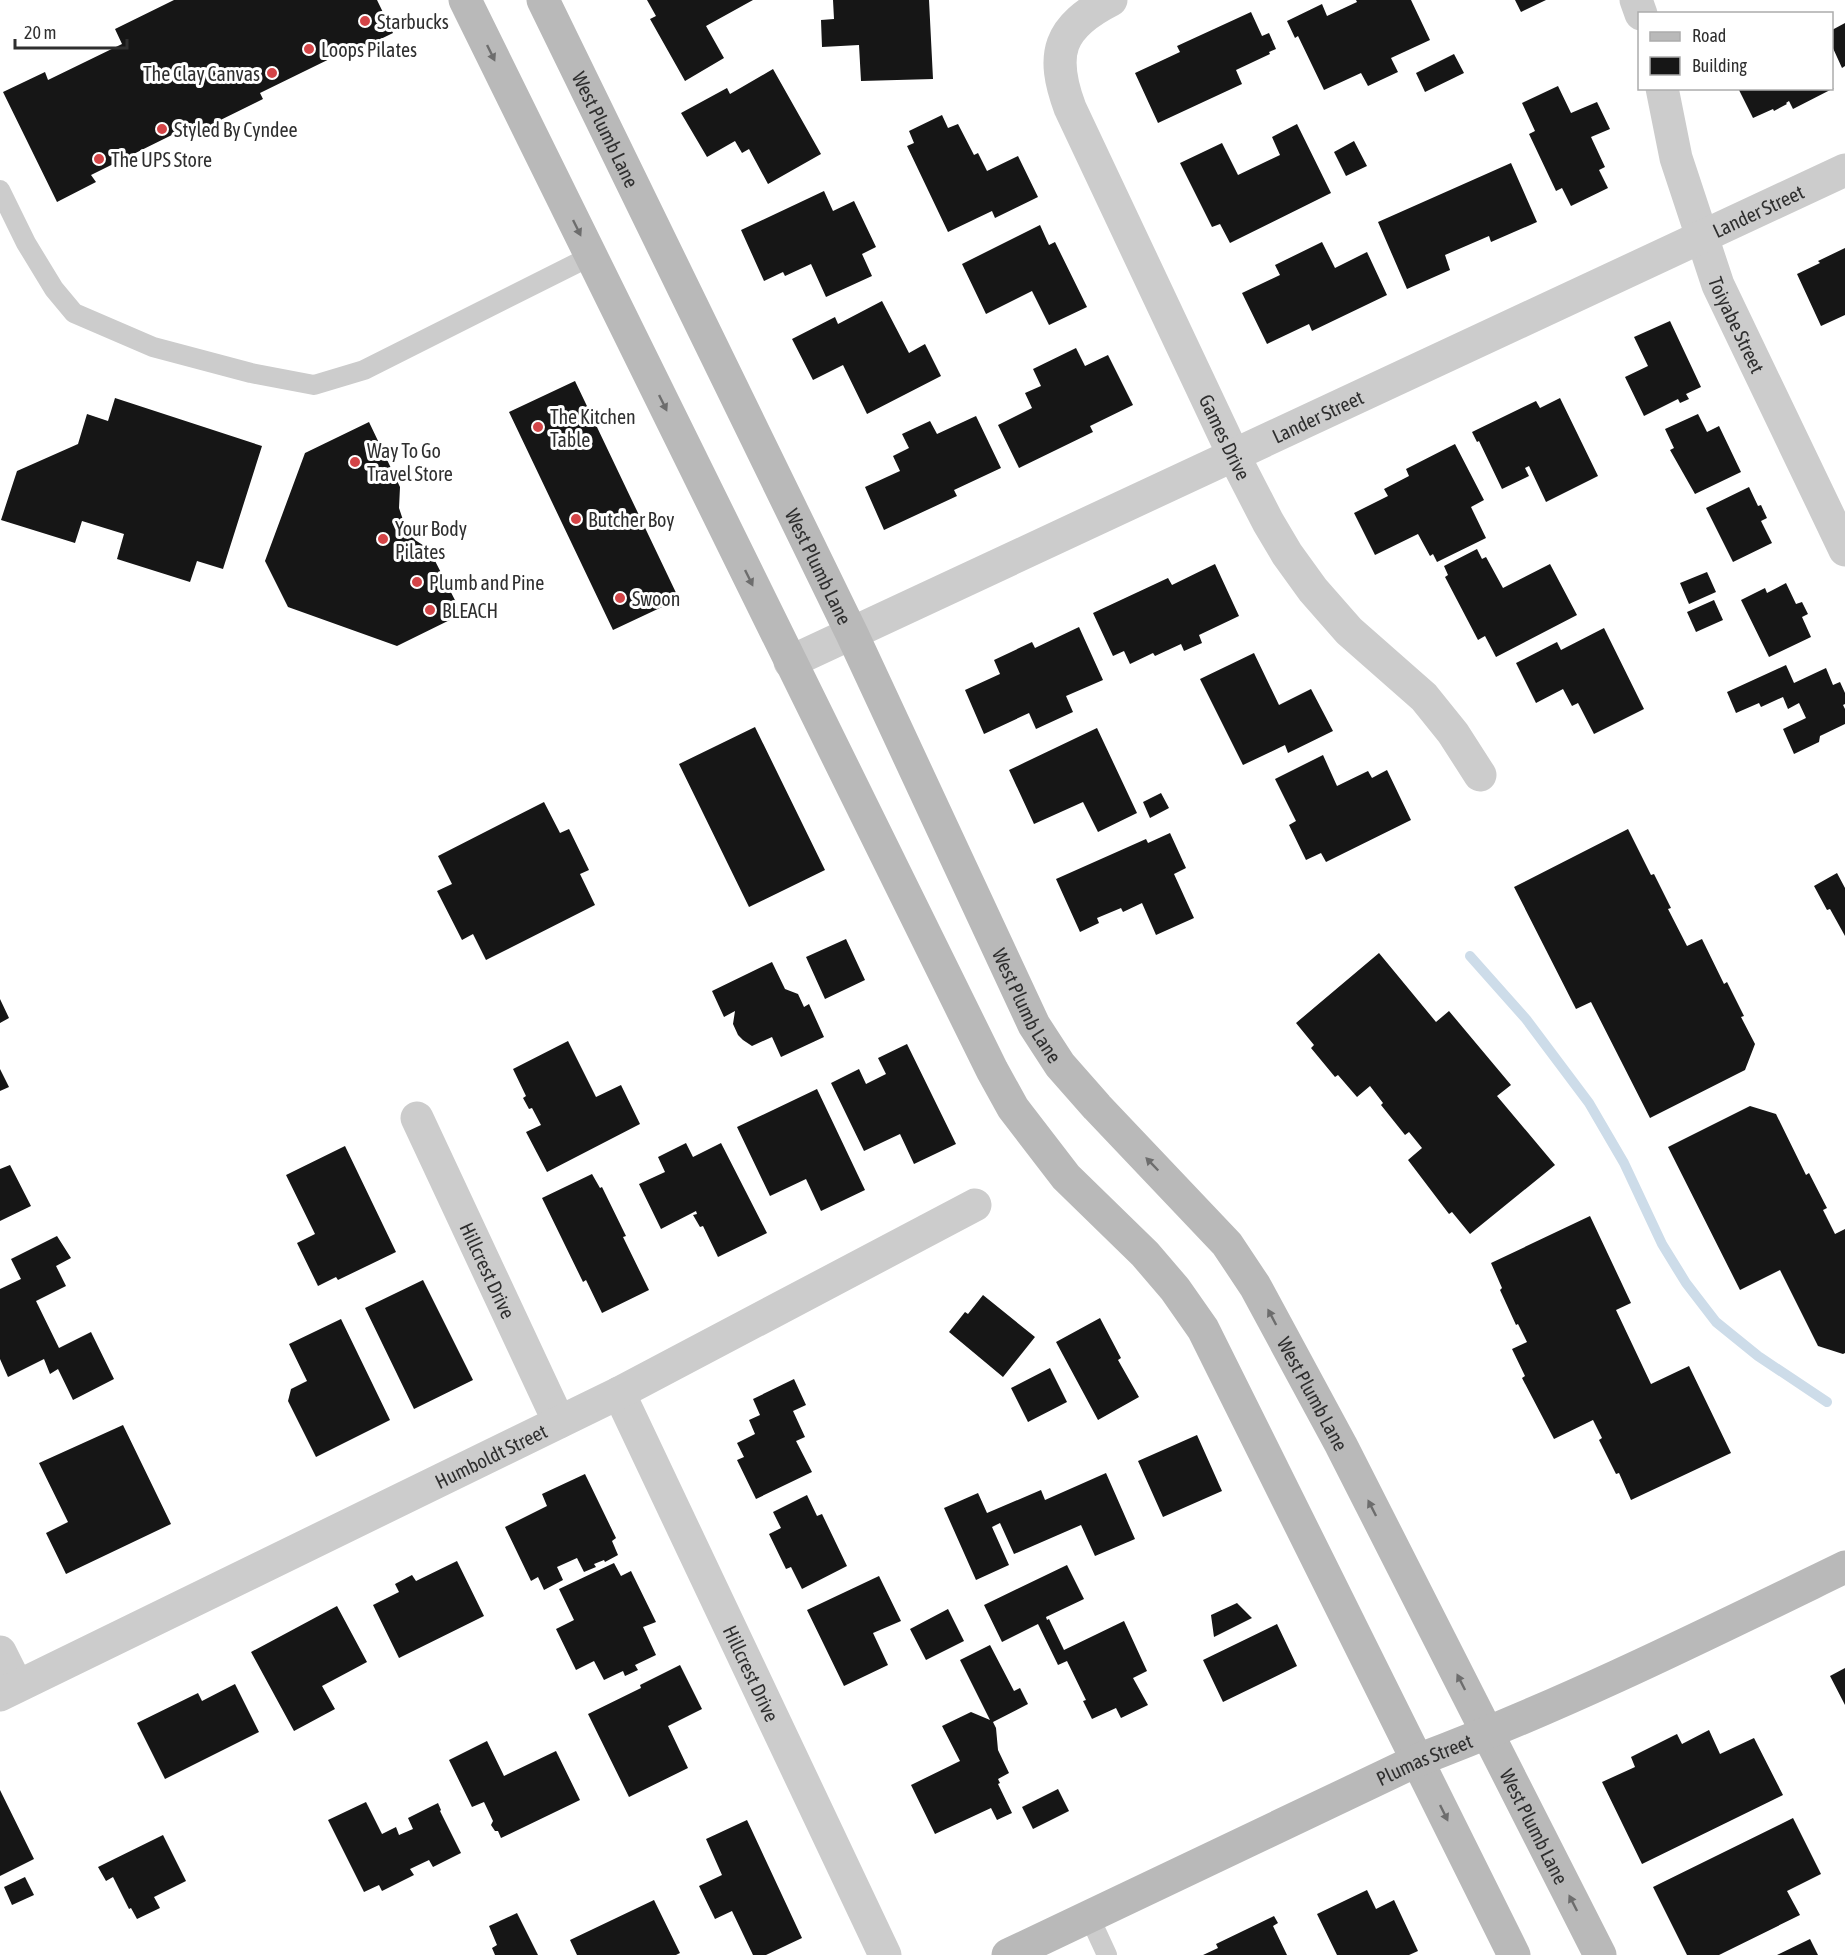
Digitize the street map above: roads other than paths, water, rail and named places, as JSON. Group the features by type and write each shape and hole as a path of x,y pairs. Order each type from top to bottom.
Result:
{"main road":[{"path":"465,0 790,663 1013,1108 1066,1177 1138,1247 1168,1280 1203,1329 1514,1955"},
{"name":"West Plumb Lane","path":"543,0 852,634 1034,1025 1060,1065 1227,1244 1255,1286 1341,1445 1600,1955"},
{"name":"Plumas Street","path":"1008,1955 1418,1760 1487,1734 1723,1626 1845,1567"}],"street":[{"name":"Games Drive","path":"1111,0 1095,9 1073,27 1061,47 1059,65 1061,84 1070,108 1234,456 1273,530 1313,590 1349,631 1424,696 1454,733 1480,775"},
{"name":"Toiyabe Street","path":"1662,90 1676,158 1718,285 1845,550"},
{"name":"Lander Street","path":"790,663 1845,170"},
{"name":"Hillcrest Drive","path":"417,1118 559,1422"},
{"name":"Humboldt Street","path":"8,1691 619,1393 975,1205"},
{"name":"Hillcrest Drive","path":"619,1393 885,1955"},
{"path":"0,1652 8,1691"}],"lane":[{"path":"0,190 32,253 54,288 74,313 153,347 250,373 314,385 364,370 591,256"},
{"path":"1089,1916 1107,1955"}],"waterway":[{"path":"1470,956 1526,1019 1589,1103 1624,1163 1662,1244 1686,1283 1716,1322 1758,1356 1827,1402"}],"place":[{"name":"Starbucks","path":"365,21"},
{"name":"Loops Pilates","path":"309,49"},
{"name":"The Clay Canvas","path":"272,73"},
{"name":"Styled By Cyndee","path":"162,129"},
{"name":"The UPS Store","path":"99,159"},
{"name":"The Kitchen Table","path":"538,427"},
{"name":"Way To Go Travel Store","path":"355,462"},
{"name":"Butcher Boy","path":"576,519"},
{"name":"Your Body Pilates","path":"383,539"},
{"name":"Plumb and Pine","path":"417,582"},
{"name":"Swoon","path":"620,598"},
{"name":"BLEACH","path":"430,610"}]}
